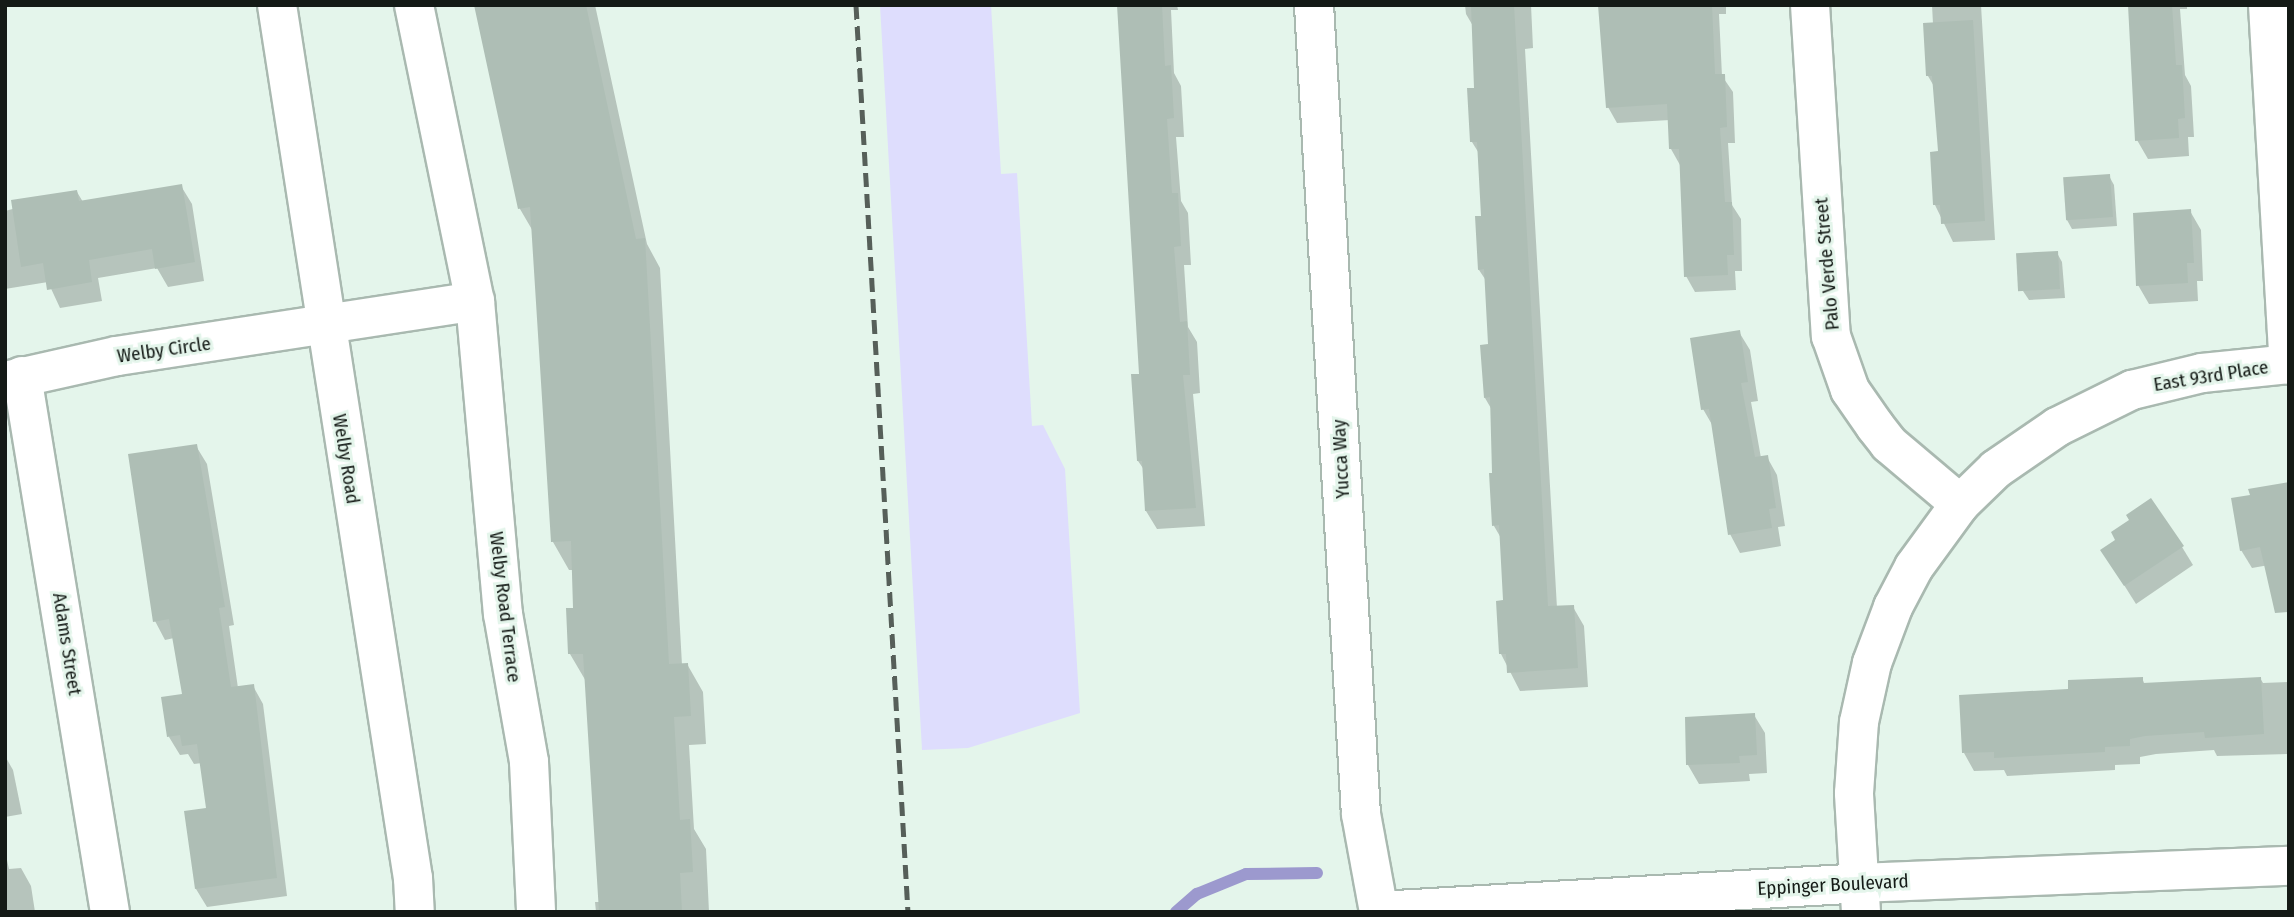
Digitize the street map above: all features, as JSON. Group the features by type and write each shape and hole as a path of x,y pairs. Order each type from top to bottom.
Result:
{"street":[{"name":"Welby Road","path":"277,5 413,878 415,912"},
{"name":"Welby Road Terrace","path":"414,5 475,301 502,614 528,762 536,912"},
{"name":"Yucca Way","path":"1314,5 1362,814 1378,912"},
{"name":"Palo Verde Street","path":"1810,5 1831,336 1850,390 1875,426 1889,444 1960,505"},
{"path":"2268,5 2289,364"},
{"path":"325,326 475,301"},
{"name":"Welby Circle","path":"14,378 117,356 325,326"},
{"name":"East 93rd Place","path":"1960,505 1996,469 2057,427 2132,390 2202,373 2289,364"},
{"name":"Adams Street","path":"14,378 110,912"},
{"path":"1860,897 1854,793 1859,722 1872,663 1893,607 1914,567 1960,505"},
{"name":"Eppinger Boulevard","path":"1378,912 1860,897 2289,866"}],"shaded area":[{"path":"880,5 991,5 1001,174 1017,173 1032,426 1043,425 1065,469 1080,713 968,748 922,750"}],"building":[{"path":"474,5 586,5 636,239 645,238 669,664 688,663 691,716 674,717 680,820 690,819 693,872 680,873 682,912 599,912 583,654 568,654 566,608 573,608 571,541 551,542 530,207 518,209"},
{"path":"1117,5 1162,5 1165,66 1171,65 1174,118 1167,119 1172,193 1178,193 1181,246 1174,247 1180,322 1187,321 1190,375 1183,375 1196,508 1145,511 1142,461 1137,461 1131,374 1139,374"},
{"path":"1471,5 1514,5 1548,606 1574,605 1578,668 1507,673 1506,654 1499,654 1496,601 1503,600 1499,525 1492,526 1489,473 1492,473 1490,397 1484,398 1480,345 1488,344 1484,269 1478,270 1475,216 1481,216 1477,142 1470,142 1467,88 1474,88"},
{"path":"1598,5 1712,5 1715,74 1725,74 1727,127 1720,128 1725,202 1732,202 1734,255 1727,255 1728,275 1684,277 1679,149 1669,149 1667,104 1606,108"},
{"path":"2128,5 2172,5 2176,65 2182,65 2185,118 2178,119 2179,138 2135,141"},
{"path":"1973,20 1985,221 1941,224 1940,205 1933,205 1930,152 1938,151 1932,76 1926,76 1923,23"},
{"path":"2110,174 2113,217 2066,220 2063,177"},
{"path":"182,184 195,262 155,269 152,249 89,260 92,282 47,290 43,263 21,267 11,200 77,190 79,201"},
{"path":"2191,209 2194,263 2187,263 2188,283 2136,286 2133,213"},
{"path":"2058,251 2060,289 2018,291 2016,253"},
{"path":"1740,330 1748,382 1741,383 1755,457 1768,455 1776,508 1769,509 1772,528 1728,535 1709,409 1701,410 1690,338"},
{"path":"197,444 225,607 219,608 231,687 254,684 277,878 195,889 184,811 206,808 197,744 182,746 180,735 167,737 161,697 182,694 169,619 153,622 128,454"},
{"path":"2289,482 2289,612 2275,613 2260,547 2240,551 2231,498 2250,495 2248,489"},
{"path":"2151,498 2184,546 2124,586 2100,550 2115,540 2111,532 2129,520 2126,515"},
{"path":"2143,677 2143,683 2261,677 2264,734 2205,738 2204,732 2145,736 2130,739 2130,746 2105,747 2105,752 1994,758 1994,752 1962,753 1959,695 2068,689 2068,680"},
{"path":"1755,713 1757,755 1739,756 1740,763 1686,765 1685,717"}],"waterway":[{"path":"1176,912 1197,894 1246,874 1317,873"}],"railway":[{"path":"856,5 908,912"}]}
